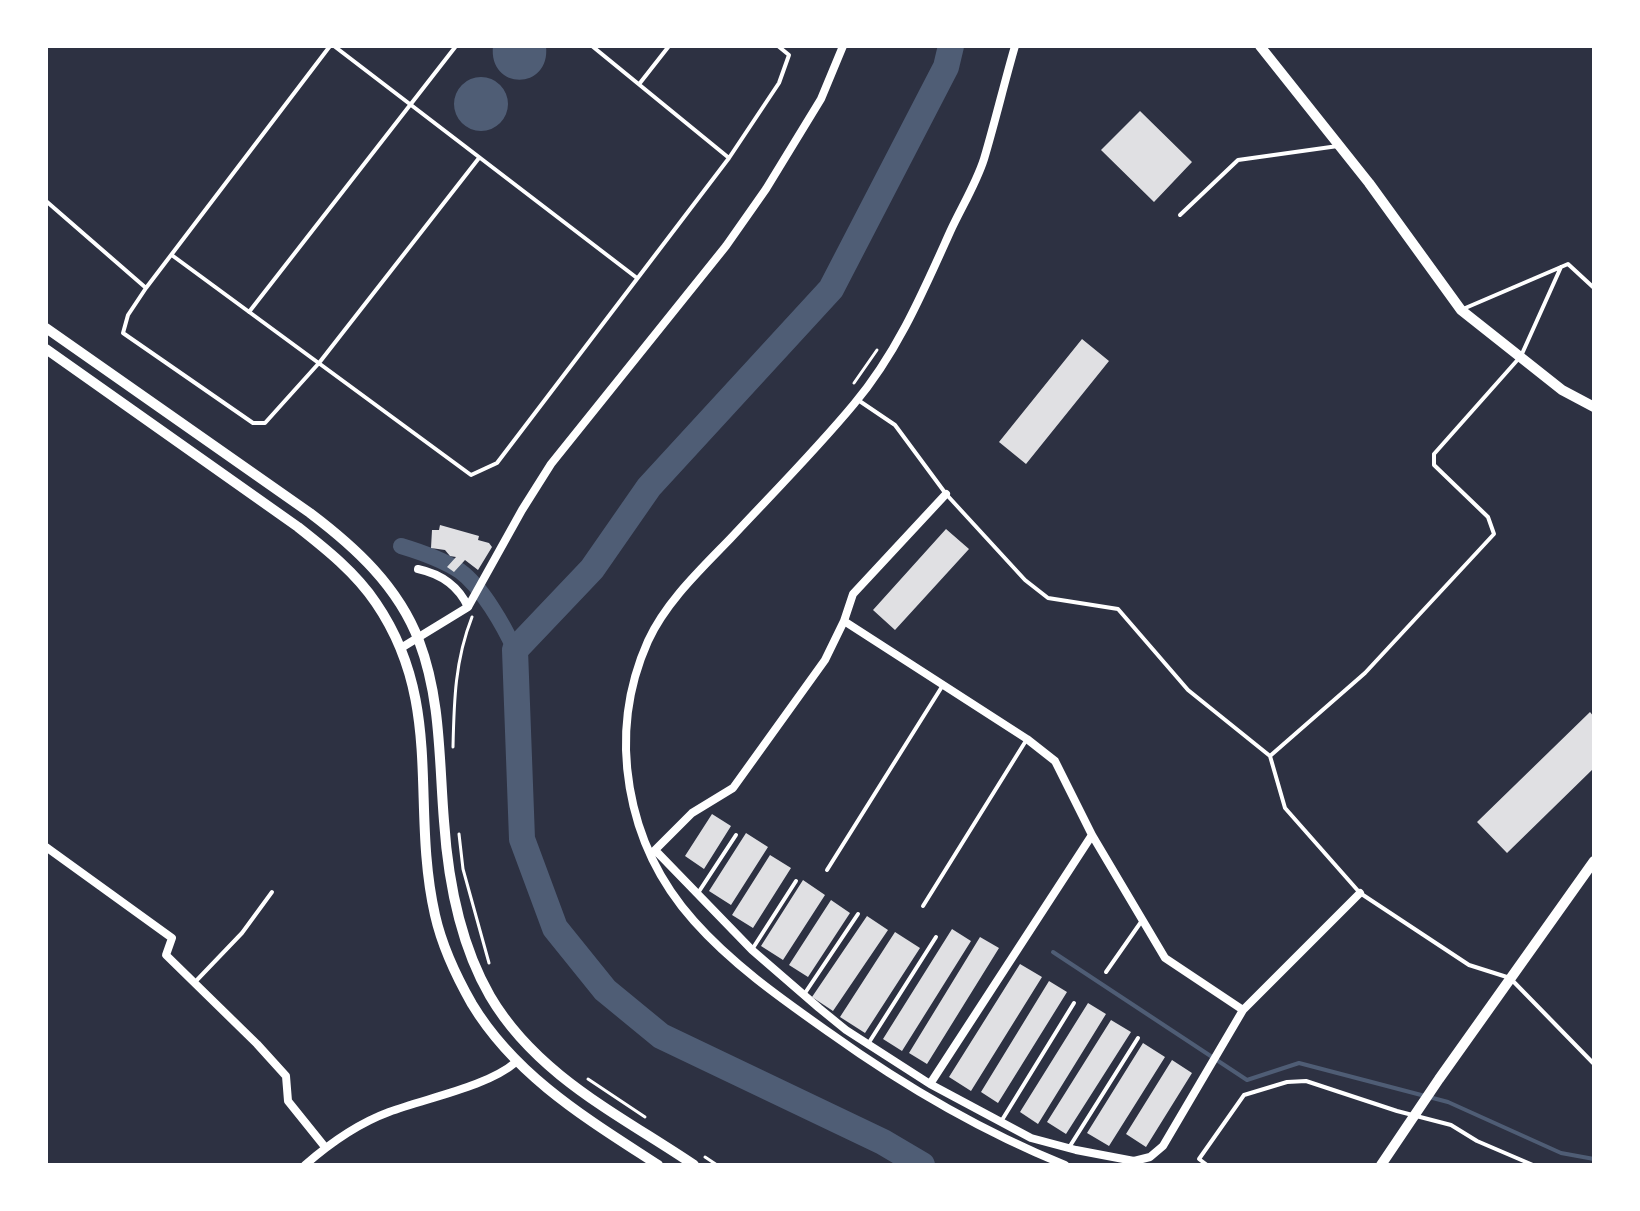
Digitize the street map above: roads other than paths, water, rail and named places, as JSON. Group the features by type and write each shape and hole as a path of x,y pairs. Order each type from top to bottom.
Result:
{"street":[{"path":"401,648 468,607 551,464 726,246 766,189 821,99 843,46"},
{"path":"1015,46 983,163 913,317 858,400 690,580 664,613 649,638 628,699 625,750 630,799 646,846 671,891 694,921 737,963 867,1060 937,1103 1017,1145 1065,1165"},
{"path":"1260,46 1340,146 1461,310 1562,390 1594,407"},
{"path":"46,328 310,513 370,563 394,595 418,638 432,687 450,874 462,930 484,985 526,1044 560,1077 694,1165"},
{"path":"46,349 324,548 372,597 401,648 417,702 422,731 428,860 435,914 446,950 469,998 516,1062 555,1097 658,1165"},
{"path":"946,494 853,594 825,660 733,788 692,813 655,850 752,950 846,1030 930,1084 1031,1138 1134,1161 1150,1157 1163,1146 1243,1010 1360,893"},
{"path":"418,569 432,572 450,582 464,597 468,607"},
{"path":"844,621 1027,739 1055,761 1092,835 1165,958 1243,1010"},
{"path":"930,1084 1092,835"},
{"path":"46,847 172,938 166,955 286,1076 288,1101 325,1147"},
{"path":"1381,1165 1594,861"},
{"path":"305,1165 325,1147 385,1113 438,1097 506,1070 516,1062"}],"lane":[{"path":"479,158 319,363 265,423 253,423 123,333 128,315 146,288 332,46 637,278"},
{"path":"249,312 456,46"},
{"path":"592,46 729,158"},
{"path":"640,83 669,46"},
{"path":"173,256 471,475 497,463 729,158 779,83 789,55 778,46"},
{"path":"1180,215 1238,160 1340,146"},
{"path":"46,201 146,288"},
{"path":"1461,310 1568,264 1594,288"},
{"path":"1270,756 1365,673 1494,534 1488,517 1434,465 1434,454 1521,356 1561,267"},
{"path":"858,400 895,425 946,494 1025,580 1048,598 1118,609 1188,690 1270,756 1285,808 1360,893 1469,965 1510,978 1594,1064"},
{"path":"827,870 943,685"},
{"path":"923,906 1027,739"},
{"path":"697,895 736,835"},
{"path":"752,950 796,881"},
{"path":"194,983 242,933 272,892"},
{"path":"804,995 858,914"},
{"path":"1106,972 1142,920"},
{"path":"868,1044 936,937"},
{"path":"1001,1122 1074,1003"},
{"path":"1068,1148 1138,1038"},
{"path":"1207,1165 1199,1159 1244,1095 1287,1082 1306,1081 1413,1116 1451,1125 1477,1141 1533,1165"}],"water":[{"path":"493,46 546,46 545,61 530,78 509,78 494,61"},
{"path":"481,77 500,85 508,104 500,123 481,131 462,123 454,104 462,85"}],"waterway":[{"path":"922,1165 883,1142 661,1036 605,990 555,928 522,839 515,650 592,569 649,487 831,289 946,67 951,46"},
{"path":"401,546 446,563 468,578 492,608 515,650"},
{"path":"1053,952 1247,1080 1299,1063 1448,1102 1561,1153 1594,1159"}]}
